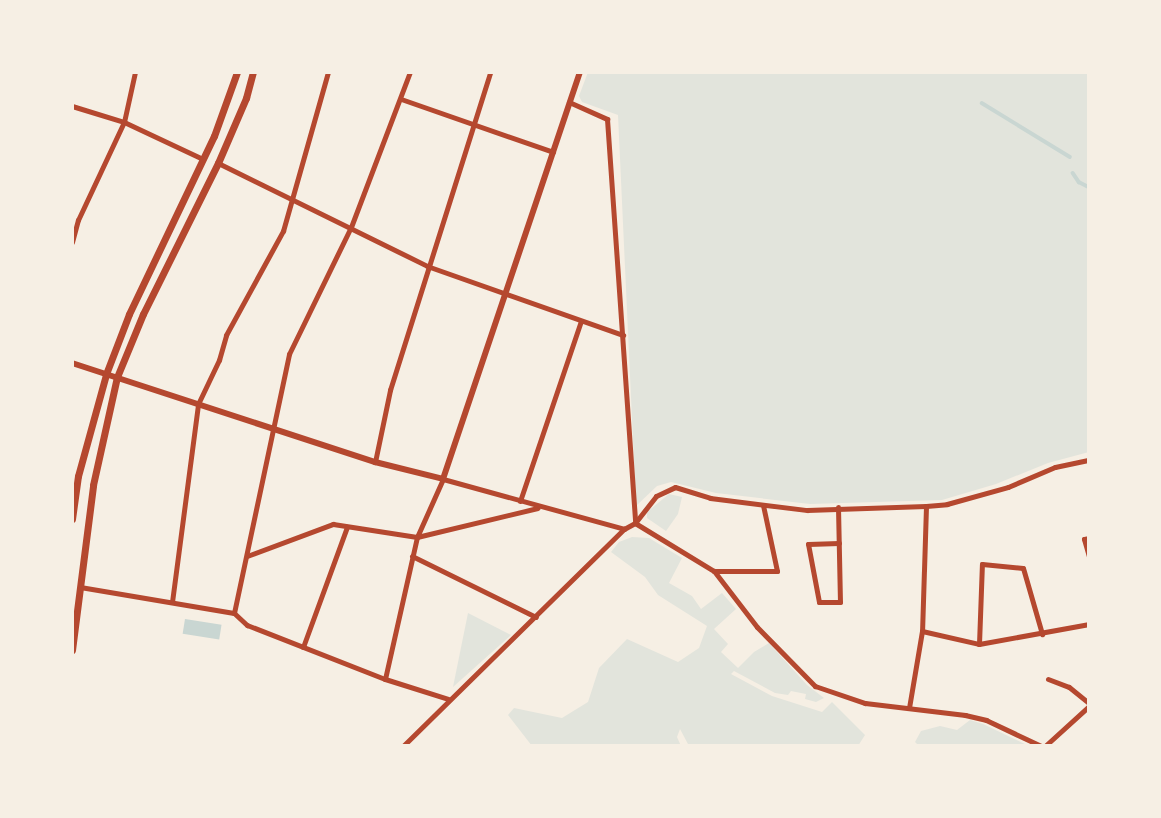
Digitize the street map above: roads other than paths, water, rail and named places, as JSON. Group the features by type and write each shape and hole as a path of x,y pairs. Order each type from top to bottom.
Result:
{"main road":[{"path":"72,519 75,478 106,374 130,313 203,159 237,72"},
{"path":"72,650 93,485 117,377 143,314 218,163 246,99 253,72"}],"street":[{"path":"72,242 78,220 124,122 135,72"},
{"path":"172,601 198,404 219,360 226,335 283,230 328,72"},
{"path":"234,613 289,354 351,227 410,72"},
{"path":"375,462 390,390 490,72"},
{"path":"385,679 416,537 443,479 579,72"},
{"path":"401,99 552,152"},
{"path":"569,102 607,119 635,523"},
{"path":"72,106 124,122 203,159"},
{"path":"218,163 427,266 623,335"},
{"path":"520,501 581,321"},
{"path":"72,363 375,462 624,528"},
{"path":"403,746 624,528 635,523 656,496 675,487 710,498 807,510 926,506 947,504 1008,486 1055,467 1089,460"},
{"path":"714,572 777,570 763,505"},
{"path":"909,709 922,631 926,506"},
{"path":"247,556 333,524 416,537 540,507"},
{"path":"838,507 839,543 840,601 819,602 808,544 839,543"},
{"path":"635,523 714,572 757,627 815,686 865,703 976,718 1043,746 1089,705 1069,687 1048,679"},
{"path":"303,647 347,527"},
{"path":"1089,538 1084,539 1089,556"},
{"path":"412,556 536,617"},
{"path":"979,643 982,564 1023,568 1042,634"},
{"path":"80,587 234,613 247,625 385,679 449,699"},
{"path":"922,631 979,643 1089,624"}],"waterway":[{"path":"982,103 1070,157"},
{"path":"1073,173 1079,182 1089,187"}]}
